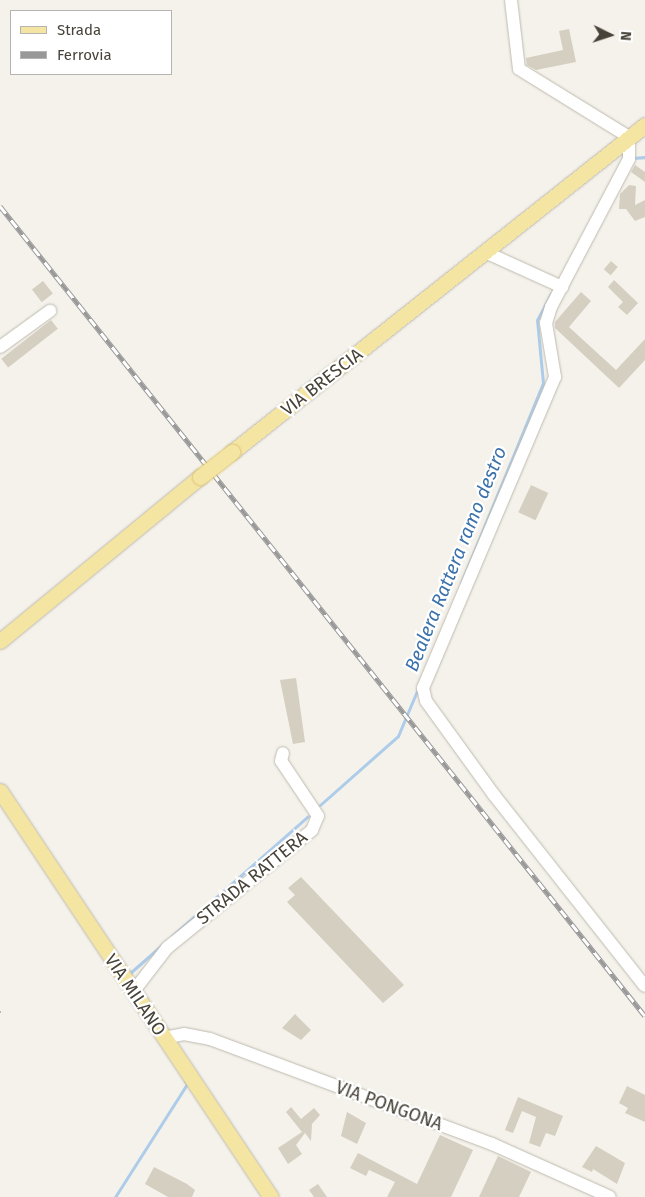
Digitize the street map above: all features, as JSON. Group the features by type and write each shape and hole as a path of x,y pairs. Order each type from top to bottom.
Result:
{"main road":[{"name":"VIA BRESCIA","path":"0,641 200,476 645,125"},
{"name":"VIA MILANO","path":"1,794 271,1197"}],"street":[{"path":"511,0 519,69 629,137 628,161 562,287 546,323 555,377 422,688 426,701 494,795 645,986"},
{"path":"485,252 562,287"},
{"path":"0,347 50,311"},
{"name":"STRADA RATTERA","path":"133,992 167,948 312,830 318,816 281,761 283,753"},
{"name":"VIA PONGONA","path":"164,1038 184,1034 210,1039 492,1144 610,1197"}],"path":[{"path":"0,1011 0,1016"}],"building":[{"path":"569,29 576,62 536,70 527,65 526,58 563,50 559,31"},
{"path":"635,165 645,172 645,182 631,172"},
{"path":"629,185 636,186 635,205 645,200 645,217 635,221 626,209 619,209 620,194"},
{"path":"611,261 618,267 611,275 604,269"},
{"path":"614,280 638,303 627,315 618,307 623,302 608,287"},
{"path":"43,281 53,294 42,302 32,290"},
{"path":"581,292 591,301 569,327 616,370 645,339 645,360 619,388 555,328 555,322"},
{"path":"51,320 58,329 8,367 1,359"},
{"path":"531,485 548,493 536,520 518,512"},
{"path":"296,678 305,742 293,744 280,680"},
{"path":"301,877 404,985 383,1003 287,902 295,895 288,888"},
{"path":"295,1014 311,1030 301,1040 282,1028"},
{"path":"627,1086 645,1095 645,1122 625,1113 628,1108 619,1103"},
{"path":"518,1097 563,1116 555,1136 546,1133 540,1147 529,1143 536,1117 522,1111 513,1133 505,1130"},
{"path":"291,1107 301,1119 314,1108 320,1115 312,1124 311,1141 305,1133 296,1145 302,1154 288,1164 278,1148 302,1132 286,1112"},
{"path":"347,1112 366,1123 357,1144 341,1136"},
{"path":"440,1135 473,1150 451,1197 387,1197 395,1182 369,1170 366,1176 350,1168 358,1153 417,1184"},
{"path":"596,1146 625,1163 617,1184 593,1169 592,1172 582,1167"},
{"path":"498,1156 531,1172 519,1197 479,1197"},
{"path":"154,1167 195,1190 192,1197 168,1197 145,1184"},
{"path":"318,1184 327,1197 314,1197 309,1190"}],"waterway":[{"name":"Bealera Rattera ramo destro","path":"632,158 645,157"},
{"name":"Bealera Rattera ramo destro","path":"461,583 543,383 537,320 551,294"},
{"name":"Bealera Rattera ramo destro","path":"320,805 398,736 419,686"},
{"name":"Bealera Rattera ramo destro","path":"172,936 308,816"},
{"name":"Bealera Rattera ramo destro","path":"130,973 163,944"},
{"name":"Bealera Rattera ramo destro","path":"115,1197 187,1084 185,1081"}],"railway":[{"path":"0,206 645,1016"}]}
